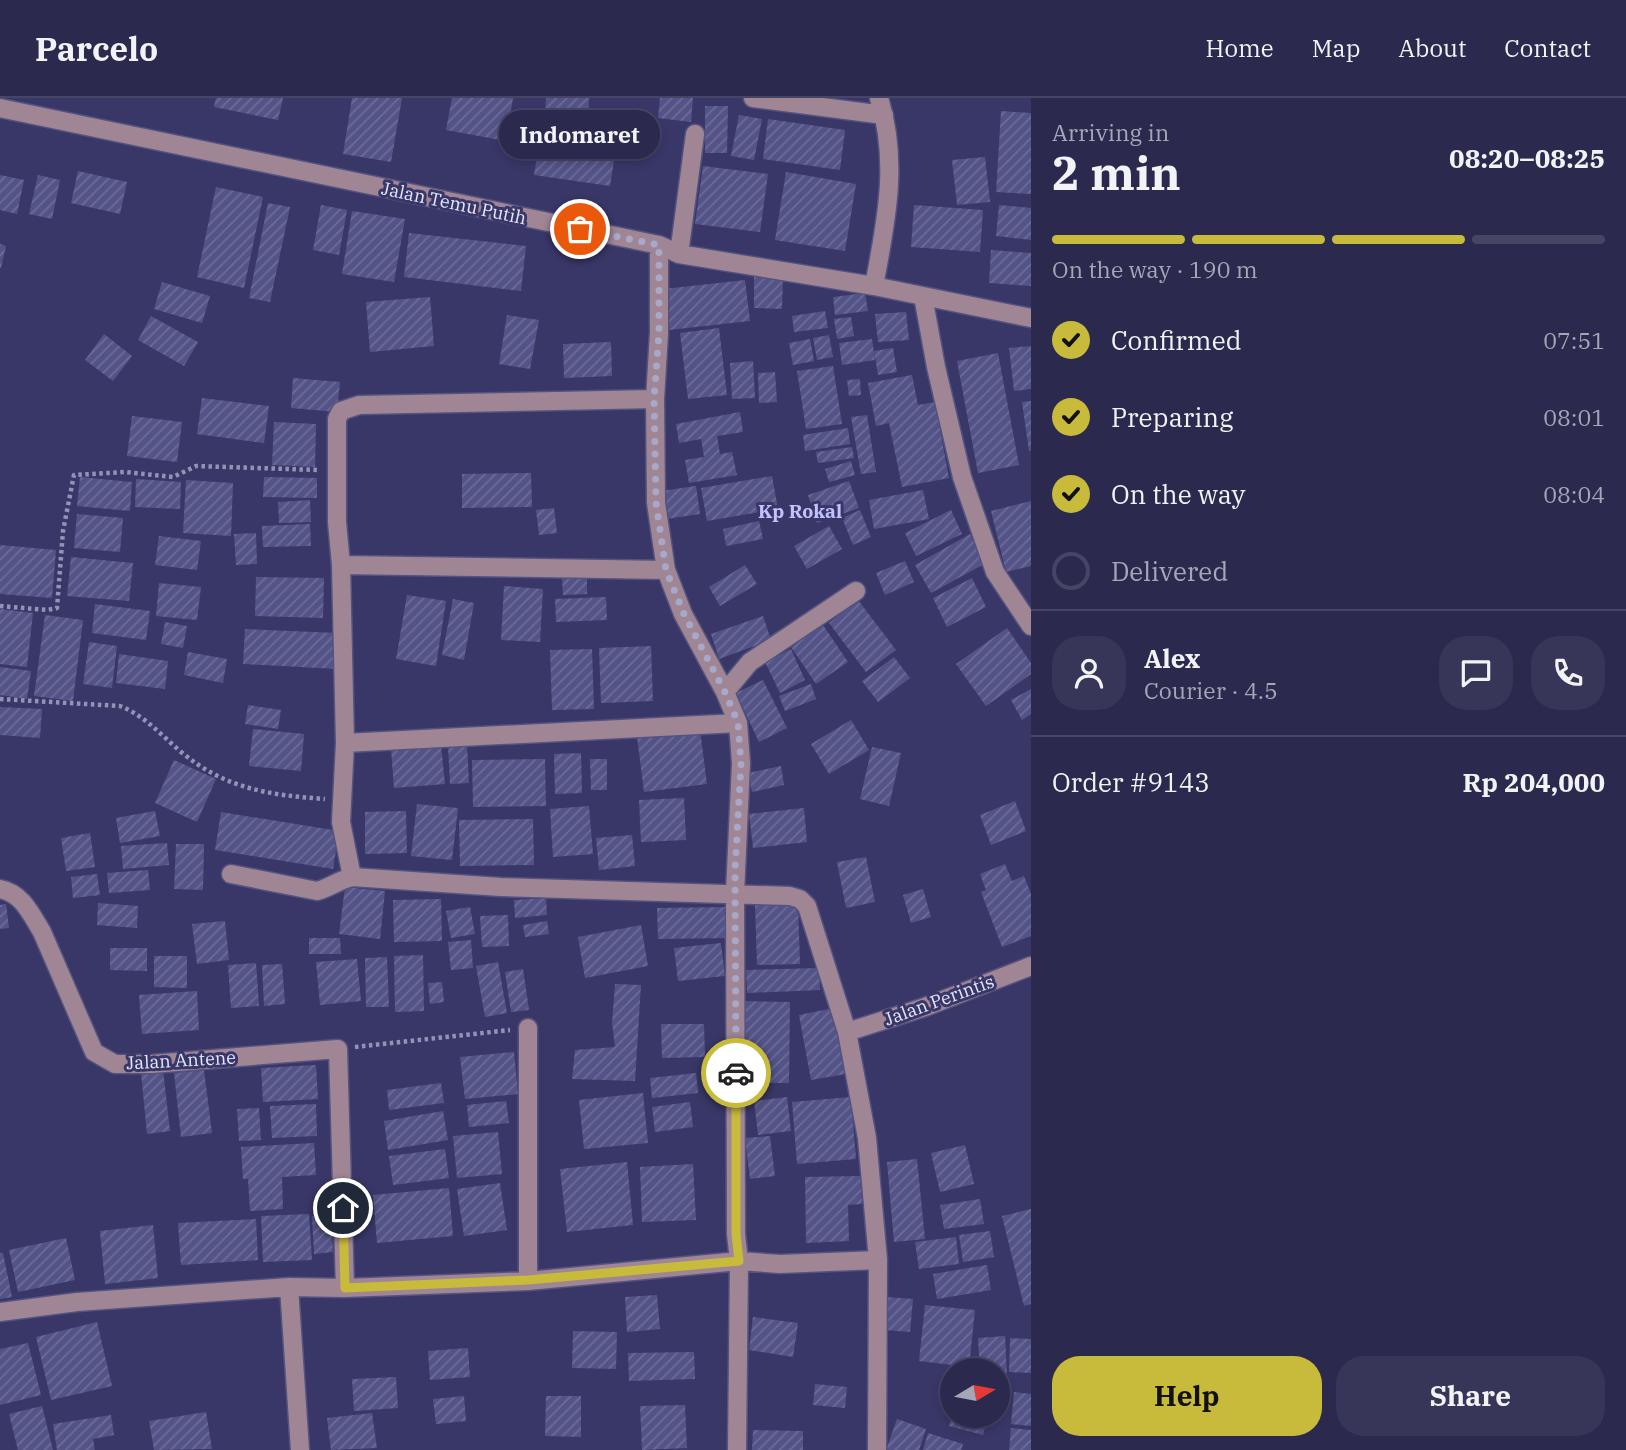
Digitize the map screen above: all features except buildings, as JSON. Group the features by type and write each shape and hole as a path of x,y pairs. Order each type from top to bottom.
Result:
{"street":[{"path":"753,98 882,106 891,171 889,210 874,286"},
{"name":"Jalan Temu Putih","path":"0,108 659,245 679,254 874,286 1031,318"},
{"path":"679,254 695,134"},
{"path":"659,245 659,333 654,399 656,503 666,570 684,614 725,692 738,723 741,764 735,893 736,1234 739,1261 737,1450"},
{"path":"923,296 936,367 962,477 995,572 1031,626"},
{"path":"352,877 341,822 345,743 341,565 337,522 337,419 341,411 359,405 654,399"},
{"path":"341,565 666,570"},
{"path":"725,692 750,662 856,591"},
{"path":"345,743 738,723"},
{"path":"231,874 317,891 352,877 501,887 735,893 800,899 807,906 847,1032 867,1138 878,1260 877,1450"},
{"name":"Jalan Antene","path":"0,889 9,891 31,914 47,943 94,1052 104,1059 115,1064 160,1064 338,1049"},
{"name":"Jalan Perintis","path":"847,1032 925,1007 1031,967"},
{"path":"528,1028 528,1280"},
{"path":"338,1049 345,1288"},
{"path":"0,1312 77,1302 289,1287 345,1288 528,1280 739,1261 780,1264 878,1260"},
{"path":"289,1287 300,1450"}],"path":[{"path":"0,606 47,610 57,608 63,531 74,475 125,472 173,477 196,466 337,471"},
{"path":"0,699 120,706 144,718 197,764 244,788 259,792 342,800"},
{"path":"338,1049 528,1028"}],"way so far":[{"path":"580,229 659,245 659,333 654,399 656,503 666,570 684,614 725,692 738,723 741,764 735,870 736,1073"}],"place":[{"name":"Indomaret","path":"580,229"}],"district":[{"name":"Kp Rokal","path":"800,511"}],"route":[{"path":"343,1208 345,1288 528,1280 739,1261 736,1234 736,1073"}]}
